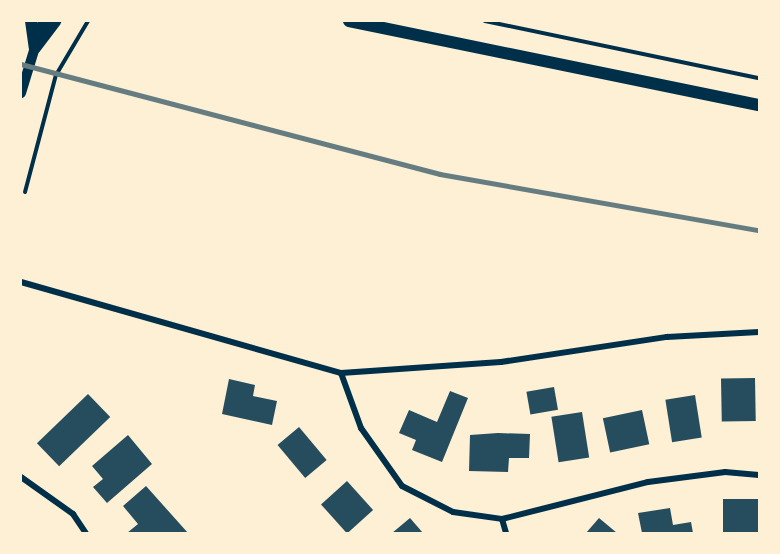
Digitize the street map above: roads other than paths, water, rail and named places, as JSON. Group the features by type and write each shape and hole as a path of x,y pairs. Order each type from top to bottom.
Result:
{"main road":[{"path":"31,21 35,48"},
{"path":"35,48 55,21"},
{"path":"349,21 759,105"}],"street":[{"path":"21,93 43,21"},
{"path":"21,282 341,373 501,362 667,337 759,332"},
{"path":"341,373 361,428 402,486 453,512 502,519 648,482 725,472 759,475"},
{"path":"21,477 73,514 86,533"},
{"path":"502,519 506,533"}],"railway":[{"path":"21,64 440,174 759,230"}]}
